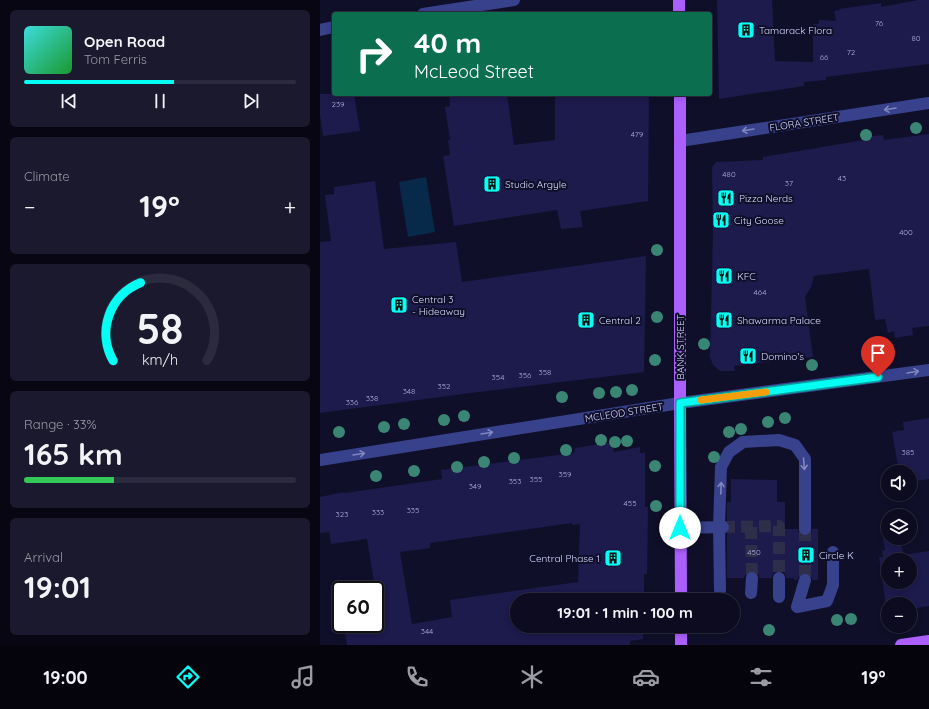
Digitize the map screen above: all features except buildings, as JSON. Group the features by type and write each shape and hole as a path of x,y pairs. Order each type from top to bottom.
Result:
{"main road":[{"path":"679,0 680,12"},
{"name":"BANK STREET","path":"680,96 681,593"},
{"path":"681,633 681,645"},
{"path":"901,645 929,641"}],"street":[{"path":"436,12 514,0"},
{"path":"320,30 332,28"},
{"name":"FLORA STREET","path":"680,141 929,103"},
{"name":"MCLEOD STREET","path":"320,460 680,403 929,370"},
{"path":"720,590 721,467 729,452 743,442 779,440 795,444 804,459 805,529"},
{"path":"680,528 721,527"},
{"path":"805,580 797,606 827,601 833,586 833,552"},
{"path":"751,593 752,578"},
{"path":"779,578 779,597"}],"water":[{"path":"426,177 435,232 408,237 399,182"}],"tunnel":[{"path":"723,527 779,526 779,578"},
{"path":"751,527 752,578"},
{"path":"805,529 805,580"}],"slow traffic":[{"path":"701,400 766,392"}],"place":[{"name":"Tamarack Flora","path":"746,30"},
{"name":"Studio Argyle","path":"492,184"},
{"name":"Pizza Nerds","path":"726,198"},
{"name":"City Goose","path":"721,220"},
{"name":"KFC","path":"724,276"},
{"name":"Central 3 - Hideaway","path":"399,305"},
{"name":"Central 2","path":"586,320"},
{"name":"Shawarma Palace","path":"724,320"},
{"name":"Domino's","path":"748,356"},
{"name":"Circle K","path":"806,555"},
{"name":"Central Phase 1","path":"613,558"}],"route":[{"path":"680,528 680,403 878,377"}]}
